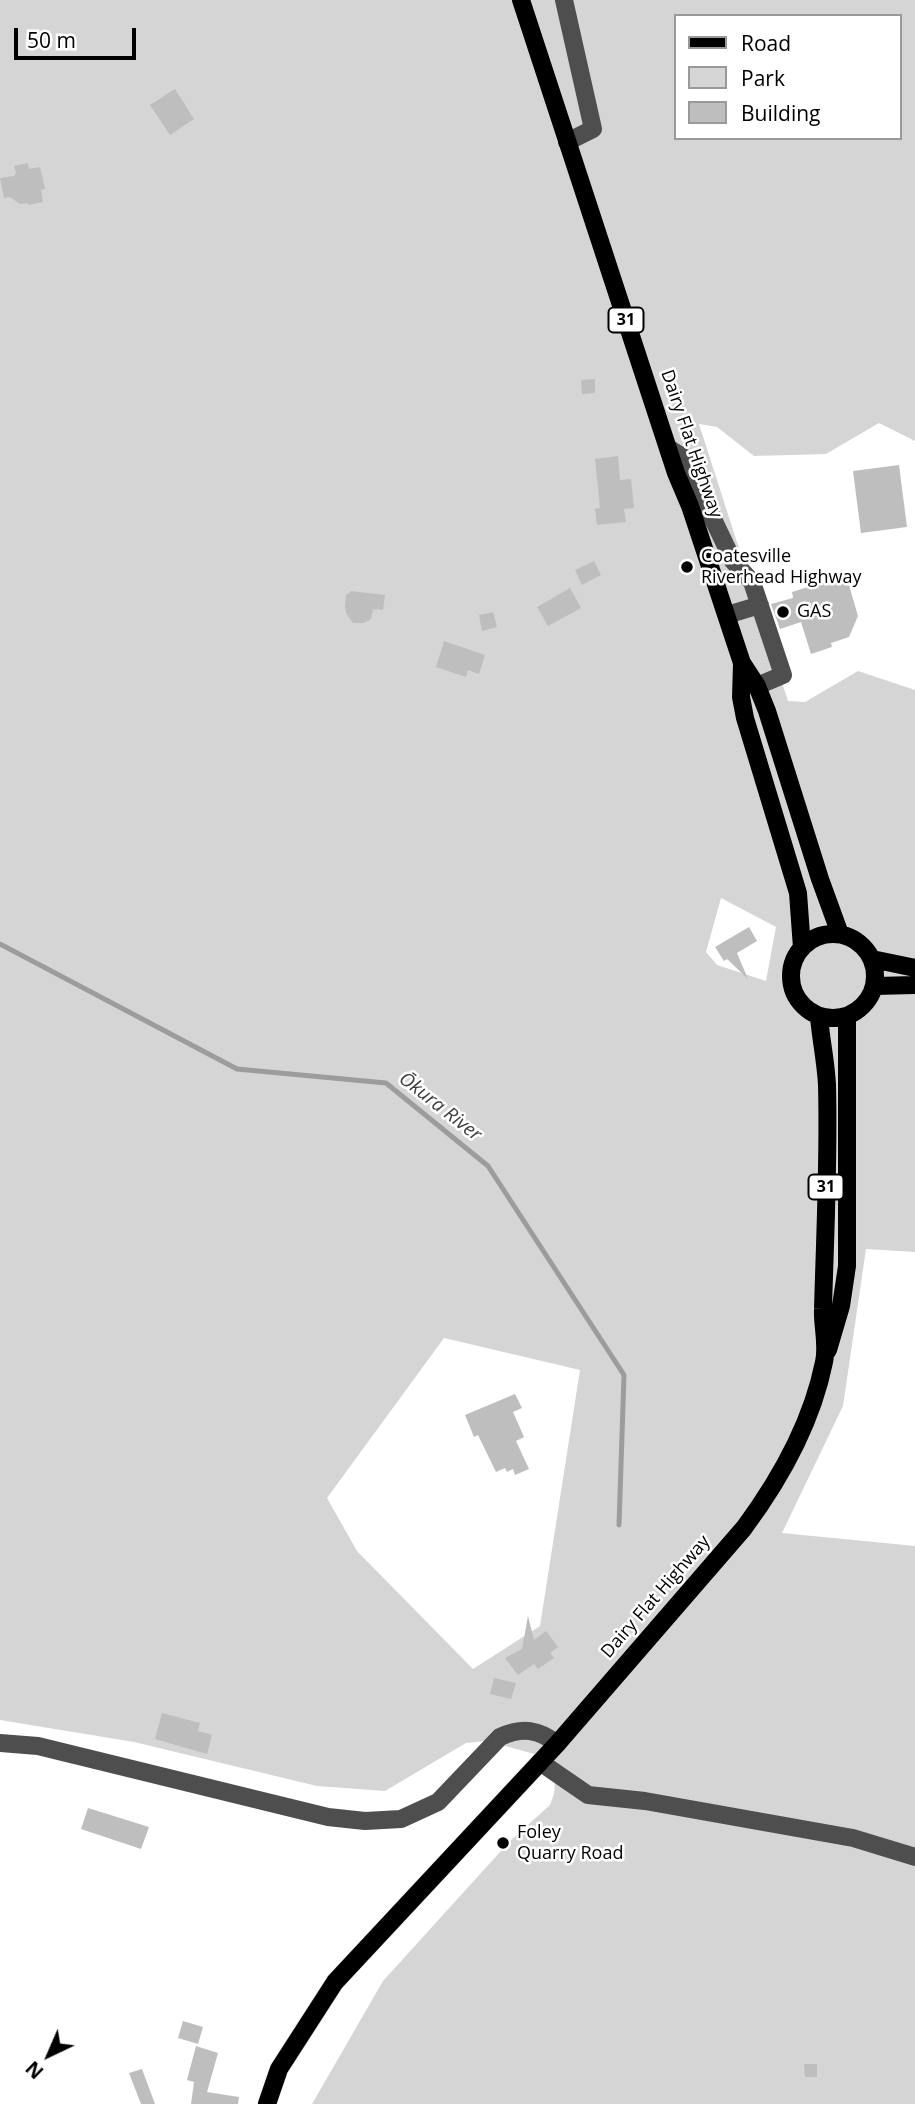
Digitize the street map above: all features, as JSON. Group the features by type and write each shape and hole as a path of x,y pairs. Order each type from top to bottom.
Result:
{"main road":[{"name":"Dairy Flat Highway","path":"521,0 668,448 742,663 741,696 745,718 799,893 802,948"},
{"path":"742,663 757,686 767,711 840,934"},
{"path":"826,934 840,934 859,943 872,959 876,972 875,986 860,1010 847,1017 820,1017 797,1000 790,973 794,959 802,948 812,939 826,934"},
{"path":"872,959 915,968"},
{"path":"875,986 915,985"},
{"name":"Dairy Flat Highway","path":"267,2104 279,2069 335,1982 557,1744 744,1528 785,1466 815,1397 825,1358 823,1309 826,1263 827,1083 820,1017"},
{"path":"825,1358 841,1306 847,1266 847,1017"}],"street":[{"path":"564,0 593,129 567,142"},
{"path":"668,448 684,458 733,561 752,582 783,675 757,686"},
{"path":"727,615 760,605"},
{"path":"0,1743 38,1746 328,1816 365,1821 401,1819 438,1802 500,1737 512,1732 532,1730 546,1735 557,1744"},
{"path":"540,1762 588,1795 645,1801 853,1838 915,1857"}],"green space":[{"path":"0,0 915,0 915,441 879,423 826,454 754,456 717,427 699,424 788,701 805,702 858,671 915,690 915,1252 866,1249 843,1406 782,1533 915,1546 915,2104 312,2104 383,1981 510,1841 550,1805 555,1782 538,1755 487,1741 466,1743 385,1791 317,1786 134,1742 0,1720","holes":["721,898 776,927 766,981 717,965 706,952","444,1338 580,1370 540,1626 473,1669 357,1551 327,1498"]}],"building":[{"path":"175,89 194,119 170,135 150,105"},
{"path":"28,163 29,169 40,167 45,189 41,190 43,202 28,205 20,204 10,197 4,198 0,178 14,176 14,166"},
{"path":"595,379 595,393 582,394 581,380"},
{"path":"618,456 620,480 631,479 634,508 624,509 626,522 597,525 595,509 600,508 595,459"},
{"path":"899,465 907,527 861,533 853,471"},
{"path":"594,561 601,575 582,585 575,570"},
{"path":"846,575 858,616 849,637 831,643 832,647 811,654 801,622 780,629 771,604 793,598 792,592"},
{"path":"570,588 581,608 548,626 537,607"},
{"path":"351,591 385,595 383,610 373,609 371,619 364,623 353,623 345,606 346,595"},
{"path":"493,612 497,627 482,631 479,615"},
{"path":"444,641 485,655 479,674 468,670 466,677 436,667"},
{"path":"749,927 757,941 737,953 748,979 727,959 724,961 715,947"},
{"path":"515,1394 522,1408 513,1412 524,1437 516,1441 529,1469 515,1475 513,1469 507,1472 505,1468 496,1472 478,1435 474,1437 465,1415"},
{"path":"528,1616 534,1640 546,1631 558,1647 550,1653 554,1658 538,1669 534,1664 518,1675 505,1658 522,1649"},
{"path":"494,1678 516,1683 511,1699 490,1694"},
{"path":"162,1713 200,1723 198,1731 212,1735 207,1754 155,1739"},
{"path":"88,1808 149,1827 141,1849 81,1829"},
{"path":"183,2021 203,2027 198,2044 178,2038"},
{"path":"196,2046 218,2053 207,2092 239,2097 238,2104 191,2104 194,2082 187,2080"},
{"path":"804,2064 817,2064 817,2077 805,2077"},
{"path":"142,2069 155,2104 141,2104 129,2073"}],"waterway":[{"name":"Ōkura River","path":"0,944 237,1069 386,1083 488,1166 624,1375 619,1525"}],"place":[{"name":"Coatesville Riverhead Highway","path":"687,567"},
{"name":"GAS","path":"783,612"},
{"name":"Foley Quarry Road","path":"503,1843"}]}
